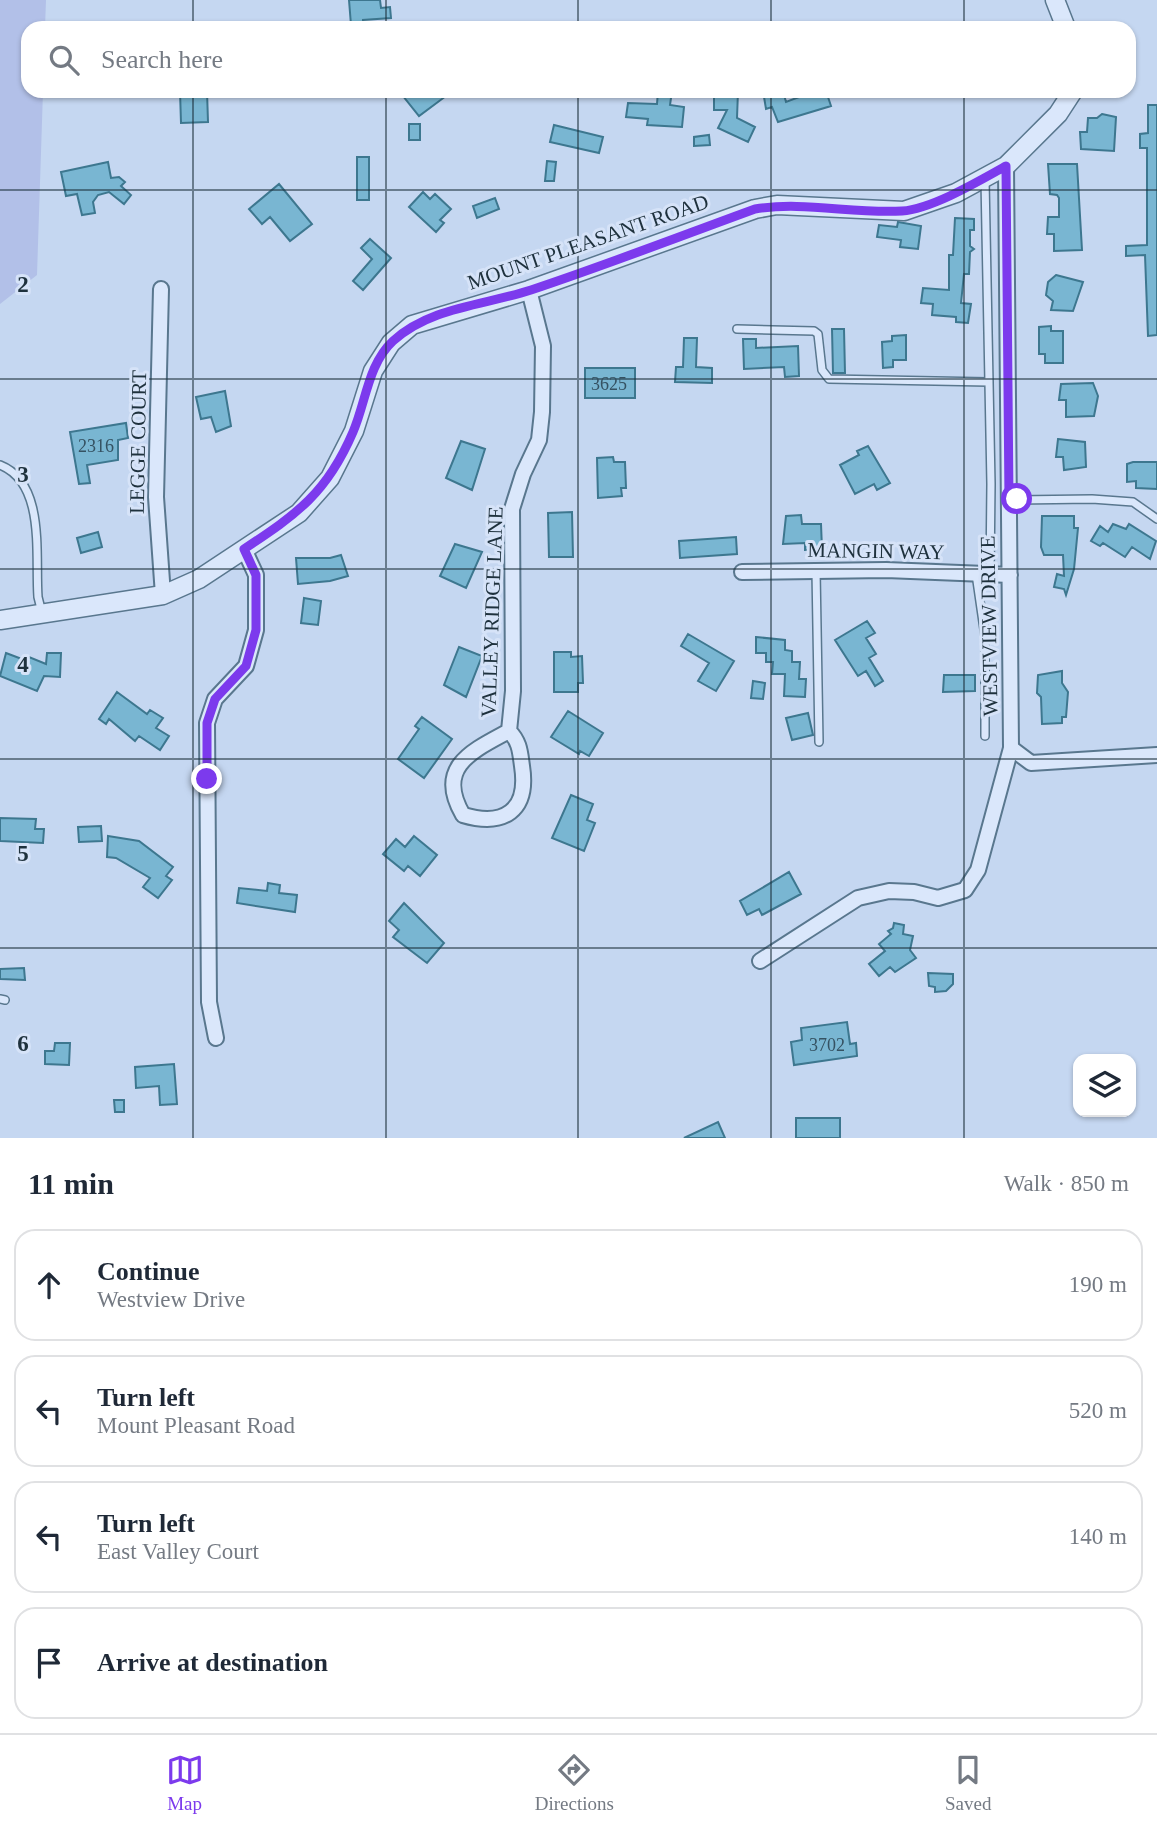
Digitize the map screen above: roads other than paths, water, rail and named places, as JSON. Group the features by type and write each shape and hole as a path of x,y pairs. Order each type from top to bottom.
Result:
{"street":[{"path":"1055,0 1063,21"},
{"name":"MOUNT PLEASANT ROAD","path":"0,620 163,595 199,579 299,513 330,478 354,431 373,371 391,343 425,319 529,290 755,209 777,205 904,211 957,193 1006,166 1058,114 1068,98"},
{"name":"WESTVIEW DRIVE","path":"760,961 858,898 889,891 914,892 938,898 965,890 978,870 1011,748 1006,166"},
{"name":"LEGGE COURT","path":"161,289 156,497 163,595"},
{"name":"VALLEY RIDGE LANE","path":"509,731 513,691 512,509 523,474 539,440 541,412 543,346 529,290"},
{"path":"216,1038 209,1002 207,723 215,699 246,666 256,630 256,575 244,549"},
{"name":"MANGIN WAY","path":"742,572 1010,575"},
{"name":"VALLEY RIDGE LANE","path":"509,731 518,740 524,777 523,794 513,810 499,820 481,820 463,815 454,800 453,779 459,762 509,731"},
{"path":"1011,748 1031,763 1157,755"}],"lane":[{"path":"985,177 991,484 983,574 985,736"},
{"path":"737,329 814,331 818,334 822,370 830,379 988,382"},
{"path":"0,465 21,477 30,493 38,597 43,614"},
{"path":"1009,500 1093,499 1133,502 1157,519"},
{"path":"816,571 819,742"}]}
